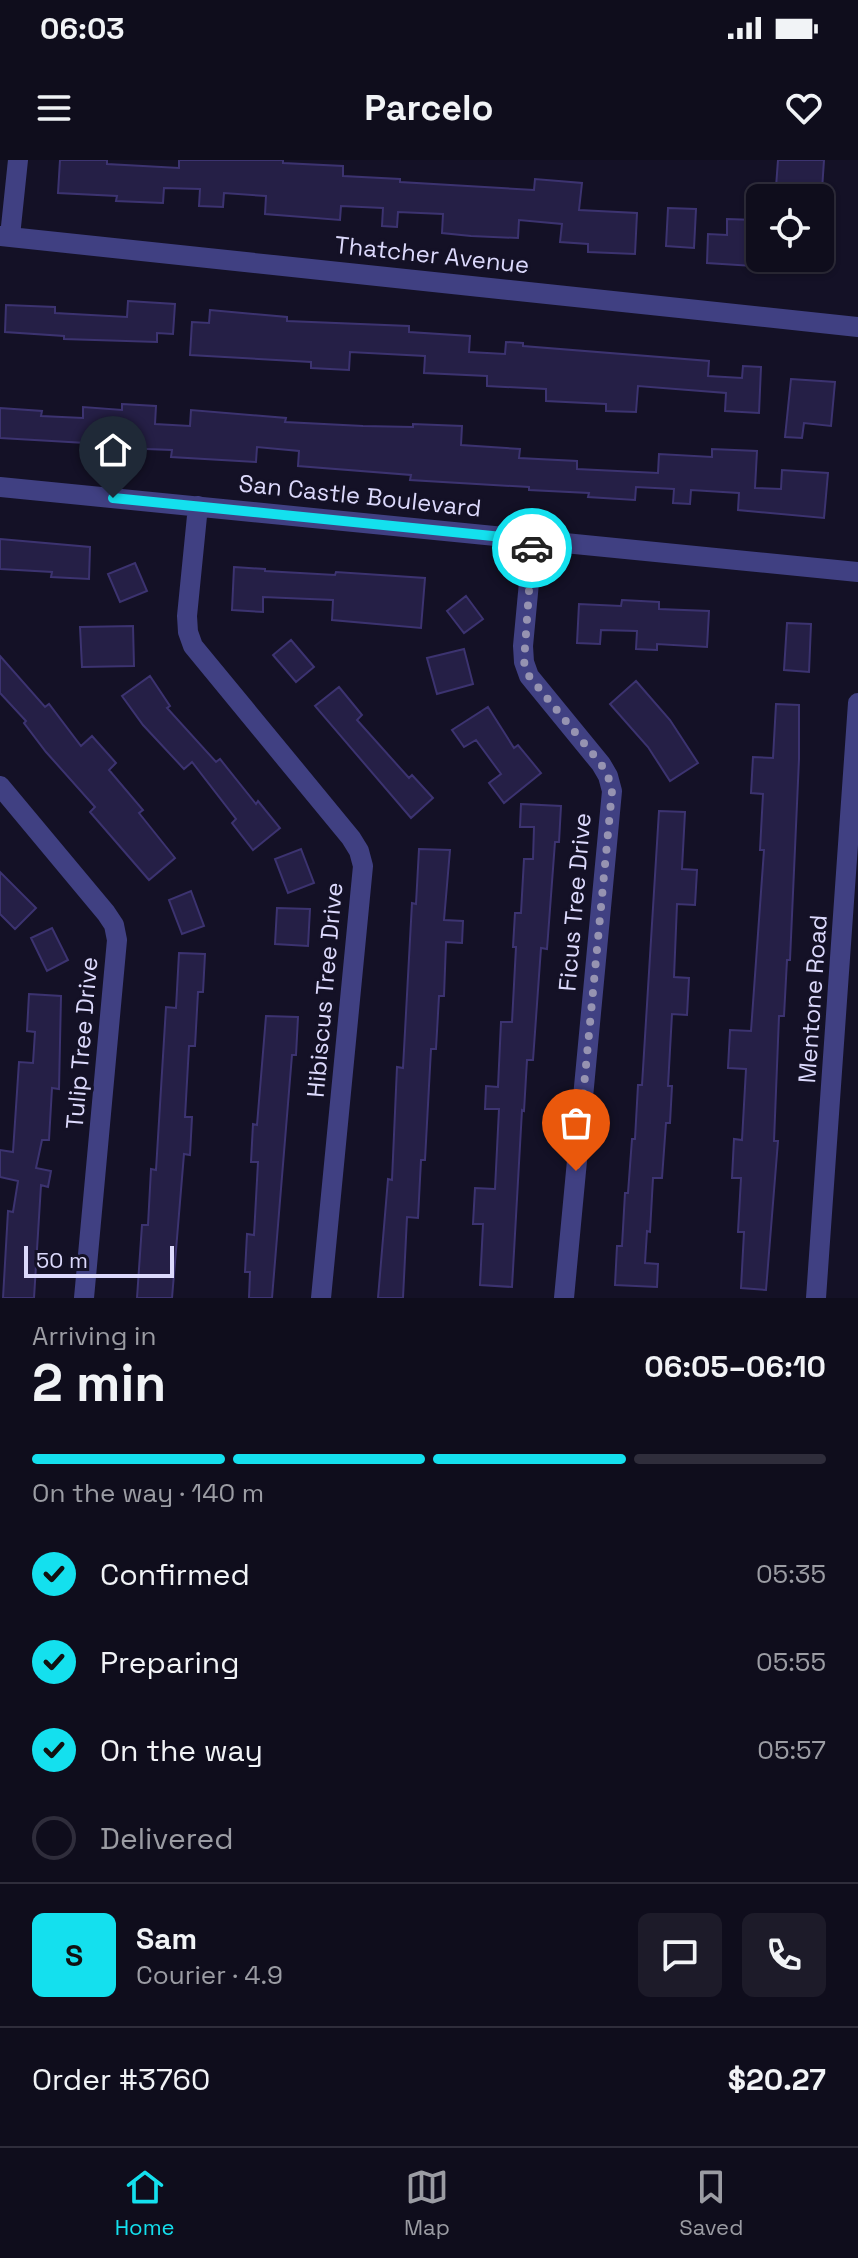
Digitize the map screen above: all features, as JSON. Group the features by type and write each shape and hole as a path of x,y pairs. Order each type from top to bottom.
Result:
{"street":[{"path":"5,236 18,160"},
{"name":"Thatcher Avenue","path":"5,236 858,327"},
{"name":"San Castle Boulevard","path":"0,487 858,572"},
{"name":"Hibiscus Tree Drive","path":"198,506 187,616 193,646 351,838 363,866 321,1298"},
{"name":"Ficus Tree Drive","path":"533,540 524,662 529,676 601,764 612,791 564,1298"},
{"name":"Mentone Road","path":"816,1298 849,997 858,703"},
{"name":"Tulip Tree Drive","path":"0,786 106,913 114,925 117,940 84,1298"}],"building":[{"path":"60,160 107,160 107,164 179,168 179,160 283,160 283,163 343,166 343,176 400,179 400,182 534,190 535,179 582,183 579,210 637,213 635,254 588,252 588,244 560,242 562,224 519,220 518,238 471,236 442,233 443,214 398,212 397,227 382,226 383,208 341,206 340,220 265,214 266,196 224,193 223,207 199,206 200,189 164,188 163,203 116,201 117,196 58,193"},
{"path":"778,160 824,160 822,184 776,184"},
{"path":"668,208 696,209 694,248 666,246"},
{"path":"727,219 746,220 746,266 707,263 708,234 727,235"},
{"path":"128,301 175,304 173,334 157,333 157,342 64,339 64,336 5,332 6,305 55,307 55,313 127,317"},
{"path":"210,310 287,317 287,321 409,326 409,332 470,336 469,352 505,354 506,342 523,343 523,346 709,361 708,376 742,378 743,366 761,367 759,413 725,411 726,393 638,386 636,412 606,411 606,404 546,401 546,389 487,386 487,376 424,373 425,356 350,352 349,370 311,368 311,362 190,355 192,322 209,323"},
{"path":"791,379 835,382 831,426 804,423 802,438 785,437"},
{"path":"122,404 156,406 155,424 190,426 191,410 286,418 285,422 462,426 461,445 520,449 519,458 577,461 577,469 658,473 659,454 712,457 712,449 757,451 755,488 781,489 782,470 828,473 824,518 738,510 739,493 691,490 690,504 673,503 674,489 636,487 635,500 588,497 589,493 410,480 411,475 298,466 299,451 257,447 256,462 171,457 172,450 120,448 120,445 0,438 0,408 42,411 41,416 83,418 83,407 122,410"},
{"path":"0,539 90,547 89,579 51,577 52,572 0,569"},
{"path":"135,563 147,591 120,602 108,574"},
{"path":"234,567 425,578 421,628 332,620 333,600 263,597 263,612 232,610"},
{"path":"466,596 483,619 464,633 447,611"},
{"path":"622,600 659,602 659,609 709,611 707,647 657,644 657,650 636,649 637,631 601,630 600,644 577,643 579,604 621,606"},
{"path":"787,623 811,624 809,672 784,670"},
{"path":"133,626 134,666 82,667 80,627"},
{"path":"291,640 314,667 296,682 273,655"},
{"path":"464,649 473,684 437,694 427,658"},
{"path":"0,656 45,707 49,704 81,746 92,736 116,763 109,770 143,810 139,813 175,858 149,880 90,812 95,807 46,752 24,723 26,721 0,693"},
{"path":"150,676 170,706 167,708 216,762 220,759 280,828 253,850 232,823 236,819 192,762 184,769 143,725 122,696"},
{"path":"636,681 670,720 698,763 670,781 648,747 610,704"},
{"path":"339,687 362,715 357,720 409,778 412,775 433,798 411,818 315,706"},
{"path":"776,704 799,705 799,759 790,960 787,960 784,1016 779,1016 774,1141 778,1141 766,1290 741,1288 744,1232 738,1232 741,1178 732,1178 734,1139 742,1140 746,1069 728,1068 730,1030 751,1031 764,850 760,850 763,794 751,793 753,757 773,758"},
{"path":"488,707 514,748 518,745 541,773 504,803 489,783 501,774 476,740 464,747 452,730"},
{"path":"521,804 561,806 559,842 555,842 547,949 541,948 533,1060 527,1060 512,1287 480,1285 483,1224 473,1224 475,1188 495,1189 499,1109 485,1109 486,1086 498,1087 501,1022 512,1022 515,913 521,913 524,859 533,859 534,827 520,827"},
{"path":"659,811 685,812 682,869 697,870 695,905 677,904 674,977 689,978 687,1015 672,1014 668,1086 672,1086 670,1123 666,1123 662,1178 653,1178 650,1232 647,1231 645,1263 658,1264 657,1287 615,1285 617,1246 622,1246 625,1193 628,1193 632,1139 635,1139 638,1085 642,1085"},
{"path":"301,849 314,883 288,893 275,859"},
{"path":"419,849 450,850 444,920 463,921 462,943 446,942 444,996 439,996 436,1049 431,1049 425,1160 421,1160 418,1218 407,1217 403,1298 378,1298 388,1179 392,1180 397,1067 403,1068 412,903 416,904"},
{"path":"0,872 36,908 15,929 0,914"},
{"path":"191,891 204,926 182,934 169,900"},
{"path":"277,908 310,909 308,946 275,944"},
{"path":"52,928 68,960 47,971 31,938"},
{"path":"179,953 205,954 203,992 198,992 195,1046 189,1046 185,1117 192,1117 190,1155 184,1154 172,1298 137,1298 142,1225 148,1225 151,1169 156,1170 166,1007 176,1008"},
{"path":"29,994 61,996 59,1089 52,1088 49,1140 42,1140 36,1168 51,1171 48,1187 41,1185 34,1298 3,1298 8,1211 13,1212 18,1181 0,1177 0,1150 13,1152 19,1062 33,1063 35,1032 27,1031"},
{"path":"266,1016 298,1017 296,1055 292,1055 272,1298 249,1298 250,1272 245,1272 247,1234 254,1235 258,1162 251,1162 253,1124 257,1125"}],"way so far":[{"path":"532,548 524,662 529,676 601,764 612,791 576,1171"}],"route":[{"path":"113,498 533,540 532,548"}]}
